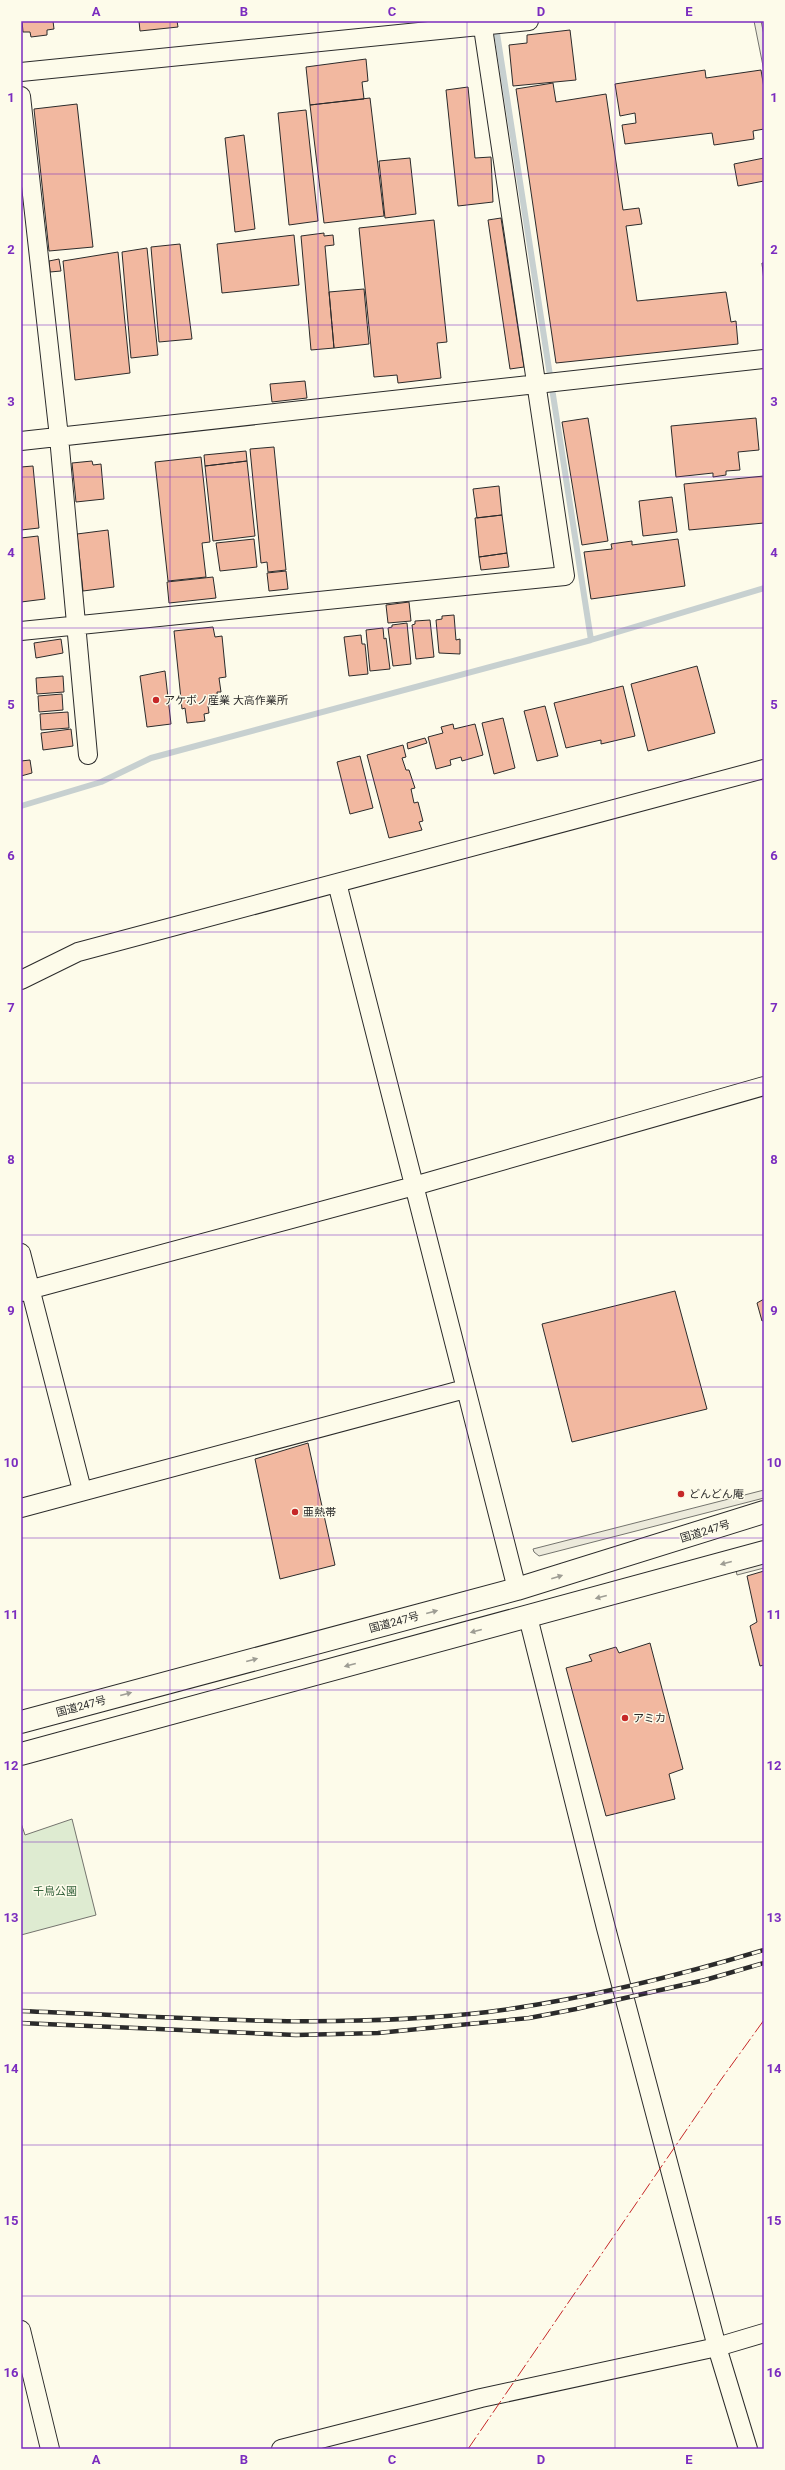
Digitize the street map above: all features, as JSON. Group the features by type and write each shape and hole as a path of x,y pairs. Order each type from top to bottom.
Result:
{"highway":[{"name":"国道247号","path":"21,1722 517,1589 764,1512"},
{"path":"21,1754 764,1552"}],"street":[{"path":"21,72 529,21"},
{"path":"21,632 565,576 546,385 489,24"},
{"path":"21,96 58,437 88,755"},
{"path":"21,441 546,385 764,359"},
{"path":"21,980 78,952 764,769"},
{"path":"337,883 517,1589"},
{"path":"26,1291 414,1186 764,1086"},
{"path":"21,1253 26,1291 82,1490"},
{"path":"21,1508 82,1490 466,1389"},
{"path":"528,1617 606,1928 717,2346 748,2449"},
{"path":"21,2330 50,2449"},
{"path":"281,2449 481,2398 717,2346 764,2333"}],"green space":[{"name":"千鳥公園","path":"72,1819 96,1915 21,1935 21,1823 25,1835"}],"shaded area":[{"path":"754,21 761,21 764,35 764,71"},
{"path":"764,1490 764,1498 539,1556 533,1549"},
{"path":"764,1559 764,1568 737,1575 736,1570"}],"building":[{"path":"22,21 53,21 54,29 47,30 47,35 31,37 30,32 23,32"},
{"path":"139,21 177,21 178,27 140,31"},
{"path":"570,30 576,80 513,86 509,45 527,43 527,35"},
{"path":"366,59 368,81 362,82 364,99 310,105 306,67"},
{"path":"705,70 706,78 761,70 764,88 764,129 753,131 754,139 714,145 712,133 625,144 622,125 636,123 635,113 620,116 615,84"},
{"path":"553,83 556,102 606,94 623,210 639,208 642,224 626,226 637,301 726,292 731,322 736,321 738,344 556,363 516,89"},
{"path":"468,87 475,158 491,157 493,202 458,206 446,90"},
{"path":"370,98 384,216 324,223 310,105"},
{"path":"77,104 93,247 49,251 34,109"},
{"path":"306,110 318,221 289,225 278,113"},
{"path":"244,135 255,229 235,232 225,138"},
{"path":"410,158 416,214 385,218 379,161"},
{"path":"764,158 764,181 738,186 734,164"},
{"path":"501,218 524,367 510,369 488,220"},
{"path":"434,220 447,342 437,343 441,378 398,383 397,375 374,377 359,228"},
{"path":"324,233 324,236 333,235 334,245 325,246 334,348 311,350 301,236"},
{"path":"294,235 299,285 222,293 217,244"},
{"path":"180,244 192,339 159,342 151,247"},
{"path":"147,248 158,355 131,358 122,252"},
{"path":"118,252 130,373 75,380 63,261"},
{"path":"59,259 61,271 50,272 49,261"},
{"path":"762,263 764,263 764,281"},
{"path":"364,289 369,344 334,348 329,292"},
{"path":"305,381 307,398 272,402 270,384"},
{"path":"588,418 608,541 582,545 562,422"},
{"path":"756,418 759,450 738,452 740,470 726,471 726,475 713,477 713,473 676,477 671,426"},
{"path":"274,447 286,570 268,572 267,562 261,563 250,449"},
{"path":"246,451 247,461 205,466 204,455"},
{"path":"201,457 210,542 202,543 206,577 168,581 155,462"},
{"path":"92,461 93,465 101,464 104,499 76,502 72,463"},
{"path":"247,461 255,536 213,541 205,466"},
{"path":"33,466 39,528 21,530 21,467"},
{"path":"764,476 764,523 689,530 684,484"},
{"path":"499,486 502,515 477,518 473,489"},
{"path":"672,497 677,532 643,536 639,501"},
{"path":"502,515 507,553 479,557 475,518"},
{"path":"108,530 114,587 83,591 77,534"},
{"path":"38,536 45,599 21,602 21,538"},
{"path":"254,539 257,567 220,571 216,543"},
{"path":"678,539 685,586 591,599 584,552 612,549 611,544 632,541 632,545"},
{"path":"507,553 509,567 481,570 479,557"},
{"path":"286,571 288,589 269,591 267,573"},
{"path":"213,577 216,598 169,603 167,582"},
{"path":"409,602 411,621 388,623 386,605"},
{"path":"454,615 456,640 460,639 460,654 439,653 436,620 442,619 442,616"},
{"path":"430,620 434,657 416,659 412,625 415,624 415,621"},
{"path":"407,623 411,664 393,666 388,628 392,627 392,625"},
{"path":"213,627 215,637 222,636 226,677 219,678 221,692 217,692 218,705 208,706 209,713 204,714 205,721 187,723 185,708 182,709 174,631"},
{"path":"383,628 384,639 386,638 390,669 370,671 366,630"},
{"path":"361,635 362,644 365,644 368,674 349,676 344,637"},
{"path":"61,639 63,653 36,658 34,643"},
{"path":"697,666 715,733 648,751 631,684"},
{"name":"アケボノ産業 大高作業所","path":"165,671 171,724 147,727 140,676"},
{"path":"63,676 64,692 37,694 36,678"},
{"path":"623,686 635,736 601,744 601,740 566,748 554,703"},
{"path":"62,694 63,710 39,712 38,696"},
{"path":"545,706 558,756 537,761 524,711"},
{"path":"68,712 69,728 41,730 40,714"},
{"path":"503,718 515,768 494,774 482,723"},
{"path":"453,724 454,729 475,724 483,755 462,761 461,757 450,760 451,765 436,769 428,737 443,733 441,727"},
{"path":"71,729 73,746 43,750 41,733"},
{"path":"425,738 427,743 408,749 407,743"},
{"path":"403,745 406,757 402,758 406,770 409,770 415,788 411,789 414,803 418,802 423,821 419,822 422,830 389,838 367,755"},
{"path":"360,756 373,808 350,814 337,762"},
{"path":"30,760 32,773 21,776 21,761"},
{"path":"675,1291 707,1409 572,1442 542,1324"},
{"path":"764,1299 764,1320 762,1321 757,1303"},
{"name":"亜熱帯","path":"308,1443 335,1565 280,1579 255,1459"},
{"path":"764,1571 764,1665 760,1666 750,1626 757,1622 747,1576"},
{"name":"アミカ","path":"650,1643 683,1769 669,1774 675,1799 606,1816 566,1668 592,1661 589,1655 616,1647 619,1653"}],"waterway":[{"path":"496,27 591,640"},
{"path":"21,806 101,782 151,758 591,640 764,588"}],"railway":[{"path":"21,2011 196,2019 313,2021 430,2017 488,2012 523,2007 628,1987 764,1950"},
{"path":"21,2023 296,2035 378,2033 529,2018 705,1980 764,1963"}],"power":[{"path":"468,2449 720,2081 764,2020"}],"place":[{"name":"アケボノ産業 大高作業所","path":"156,700"},
{"name":"どんどん庵","path":"681,1494"},
{"name":"亜熱帯","path":"295,1512"},
{"name":"アミカ","path":"625,1718"}]}
